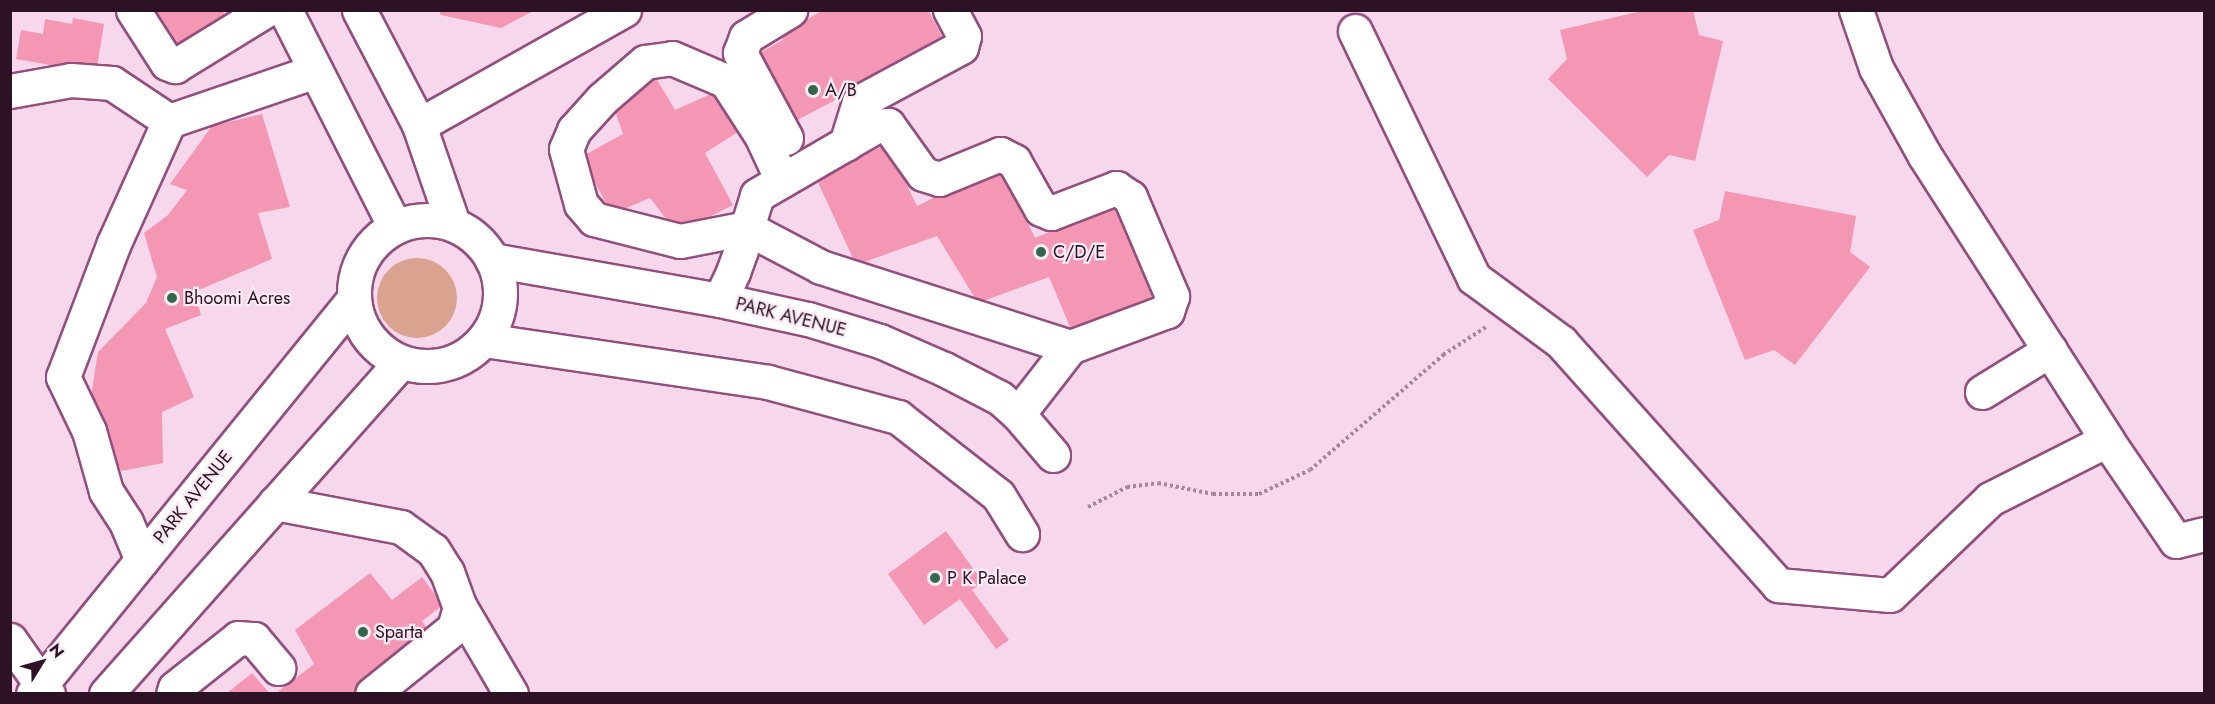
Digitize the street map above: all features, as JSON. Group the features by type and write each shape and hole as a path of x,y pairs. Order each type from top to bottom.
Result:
{"street":[{"path":"133,10 167,63 175,66 266,10"},
{"path":"285,10 314,72 394,227"},
{"path":"359,10 419,125 453,224"},
{"path":"419,125 624,10"},
{"path":"790,10 746,37 740,53 793,174"},
{"path":"846,144 859,102 961,47 963,36 950,10"},
{"path":"1856,10 1876,68 1925,156 2107,440 2176,541 2205,534"},
{"path":"1355,31 1474,278 1510,307 1561,342 1778,585 1890,595 1990,499 2107,440"},
{"path":"793,174 761,135 726,81 672,58 645,62 602,99 574,130 566,149 581,204 594,219 680,241 747,228 821,267 1070,347"},
{"path":"142,560 126,522 106,491 89,430 63,377 114,243 169,121 314,72"},
{"path":"10,91 71,80 112,83 169,121"},
{"path":"720,300 734,272 757,195 876,126 888,125 923,174 939,179 1000,154 1014,161 1041,209 1051,213 1116,188 1130,197 1172,296 1167,312 1070,347 1018,414"},
{"path":"434,220 453,224 482,245 492,260 498,278 500,302 493,326 473,351 446,364 431,367 401,362 374,344 357,316 353,300 354,282 358,265 367,249 380,236 394,227 414,221 434,220"},
{"name":"PARK AVENUE","path":"492,260 720,300 808,319 880,341 944,369 1000,398 1018,414 1053,455"},
{"name":"PARK AVENUE","path":"41,690 142,560 353,300"},
{"path":"484,340 768,382 898,417 998,495 1022,534"},
{"path":"1982,392 2050,350"},
{"path":"106,693 401,362"},
{"path":"275,503 401,527 433,550 447,572 460,607 511,693"},
{"path":"372,693 454,628 460,607"},
{"path":"173,693 175,688 238,638 254,639 278,668"},
{"path":"10,640 41,690"}],"path":[{"path":"1088,507 1126,487 1158,483 1213,494 1259,494 1310,471 1443,355 1478,334 1510,307"}],"shaded area":[{"path":"417,258 432,261 445,270 454,283 457,298 454,313 445,326 432,335 417,338 402,335 389,326 380,313 377,298 380,283 389,270 402,261"}],"building":[{"path":"151,10 222,10 231,25 212,37 205,26 193,34 199,45 179,57"},
{"path":"438,10 535,10 501,28 441,15"},
{"name":"A/B","path":"824,10 928,10 945,42 790,124 754,56 783,40 780,34"},
{"path":"1646,10 1693,10 1699,35 1723,41 1695,161 1669,155 1647,177 1548,79 1567,59 1560,30"},
{"path":"73,18 104,24 96,73 16,59 21,30 43,34 45,19 72,24"},
{"path":"652,71 675,110 713,93 738,132 705,153 733,205 677,233 650,198 612,214 581,157 623,134 610,96"},
{"name":"Bhoomi Acres","path":"262,114 290,207 258,213 272,259 194,292 201,315 165,329 194,397 162,412 163,463 121,471 90,402 98,352 146,303 157,277 144,233 168,215 187,190 170,184 212,126"},
{"name":"C/D/E","path":"887,144 917,206 1000,165 1035,238 1114,205 1157,297 1075,339 1049,277 978,303 937,236 856,265 816,178"},
{"path":"1725,191 1856,216 1850,252 1870,267 1795,365 1774,350 1745,360 1693,230 1719,220"},
{"name":"P K Palace","path":"946,531 983,582 972,590 1009,640 996,649 960,599 924,625 888,574"},
{"name":"Sparta","path":"370,573 392,600 422,577 443,605 422,621 431,634 354,694 275,694 314,664 295,630"},
{"path":"252,673 270,694 226,694"}],"place":[{"name":"A/B","path":"813,90"},
{"name":"C/D/E","path":"1041,252"},
{"name":"Bhoomi Acres","path":"172,298"},
{"name":"P K Palace","path":"935,578"},
{"name":"Sparta","path":"363,632"}]}
